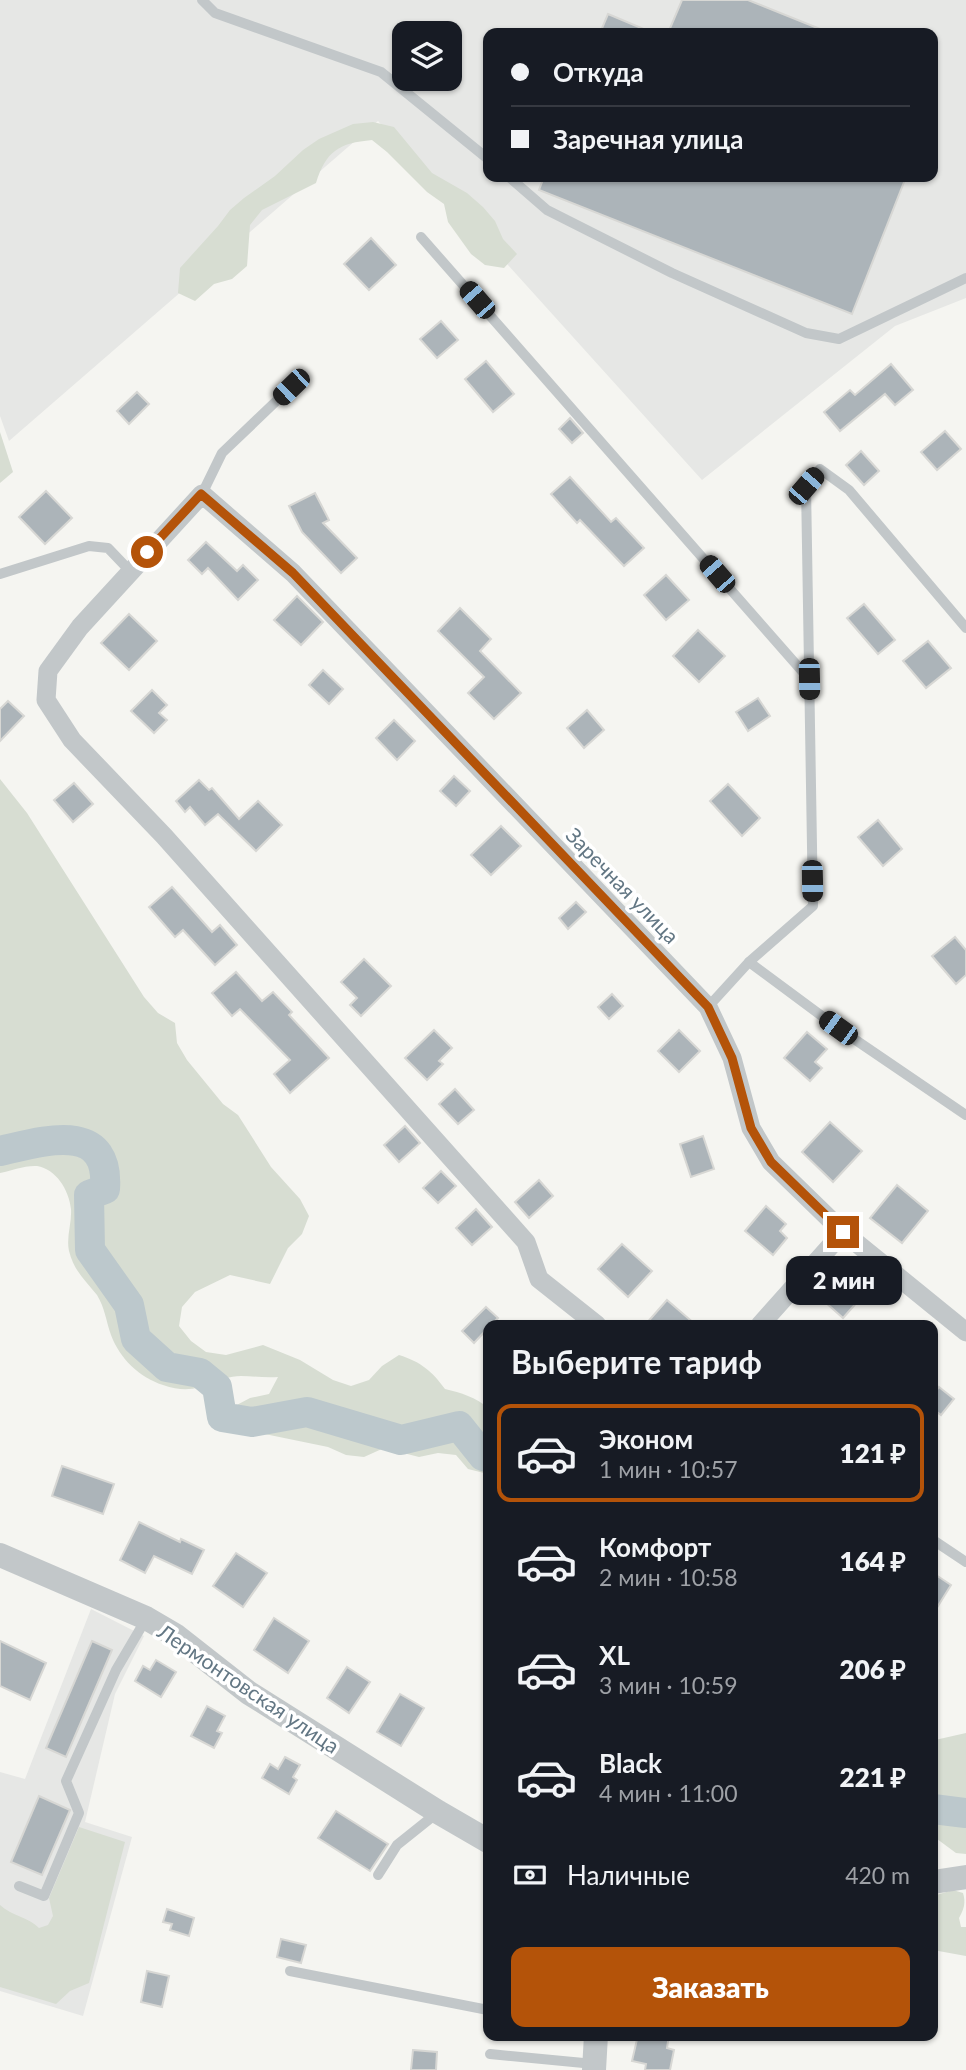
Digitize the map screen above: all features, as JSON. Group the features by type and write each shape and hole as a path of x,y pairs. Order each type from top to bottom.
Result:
{"street":[{"path":"201,494 80,627 48,671 46,700 72,740 164,836 526,1242 539,1279 591,1320"},
{"name":"Заречная улица","path":"201,494 293,573 708,1007 732,1058 751,1128 771,1162 843,1232 966,1332"},
{"path":"765,1320 843,1232"},
{"name":"Лермонтовская улица","path":"0,1555 146,1618 175,1635 249,1693 483,1838"},
{"path":"938,1881 966,1877"},
{"path":"594,2067 596,2041"}],"lane":[{"path":"202,0 215,13 381,72 483,155"},
{"path":"515,182 547,209 672,273 806,334 839,339 966,278"},
{"path":"421,237 809,679"},
{"path":"201,494 222,453 291,387"},
{"path":"708,1007 748,962 813,906 806,486 820,469 849,490 966,628"},
{"path":"0,573 89,546 108,548 130,571"},
{"path":"748,962 838,1028 966,1115"},
{"path":"938,1543 966,1562"},
{"path":"19,1886 44,1896 79,1813 66,1781 116,1670 146,1618"},
{"path":"378,1875 397,1845 438,1812"},
{"path":"289,1971 483,2009"},
{"path":"490,2054 594,2067"}],"shaded area":[{"path":"0,0 966,0 966,298 895,326 702,480 378,121 9,441 0,416"},
{"path":"373,122 394,127 432,173 467,193 483,207 495,221 503,239 517,254 504,268 485,265 471,254 448,222 444,204 427,192 372,140 342,146 324,163 316,183 262,210 250,225 247,266 232,279 214,284 195,301 178,293 180,268 230,210 319,139 353,124"},
{"path":"0,432 13,472 0,483"},
{"path":"0,779 27,813 144,997 158,1013 175,1023 177,1043 187,1060 223,1104 238,1115 271,1167 300,1199 309,1216 302,1234 288,1248 270,1284 230,1275 195,1292 182,1307 179,1326 191,1341 206,1352 226,1355 263,1345 300,1360 333,1380 351,1386 369,1380 382,1366 399,1355 414,1361 431,1372 445,1389 483,1404 483,1473 468,1469 456,1455 438,1453 419,1457 384,1448 364,1457 346,1455 328,1447 238,1426 233,1407 250,1398 269,1394 278,1377 230,1377 186,1389 163,1385 146,1377 131,1366 120,1352 111,1335 100,1300 80,1275 71,1258 68,1240 71,1209 68,1195 56,1176 37,1166 0,1173"},
{"path":"91,1609 144,1636 115,1694 85,1822 132,1837 83,2016 0,1991 0,1772 25,1779"},
{"path":"966,1733 966,1854 956,1853 938,1840 938,1739"},
{"path":"79,1827 125,1842 89,1983 70,1991 56,2004 0,1987 0,1905 39,1928 48,1925 53,1916 49,1898"},
{"path":"953,1890 963,1893 964,1906 959,1918 961,1927 966,1927 966,1956 938,1951 938,1894"}],"building":[{"path":"682,0 748,0 818,28 670,28"},
{"path":"608,14 641,28 602,28"},
{"path":"542,182 904,182 852,314 539,190"},
{"path":"371,238 396,265 369,290 344,264"},
{"path":"441,321 458,340 437,358 420,339"},
{"path":"486,361 514,394 493,412 465,379"},
{"path":"891,364 913,390 895,405 885,394 840,431 824,412 850,390 855,395"},
{"path":"137,392 149,404 129,424 117,411"},
{"path":"570,418 583,433 572,443 559,429"},
{"path":"945,431 961,449 937,470 921,452"},
{"path":"861,451 879,471 864,485 846,465"},
{"path":"570,477 611,522 616,518 644,548 624,566 580,520 577,523 551,494"},
{"path":"46,491 72,518 45,544 19,517"},
{"path":"315,493 329,520 323,523 357,558 341,573 302,532 289,506"},
{"path":"206,542 237,571 243,565 258,580 238,600 208,568 202,574 188,560"},
{"path":"666,575 689,600 666,620 644,595"},
{"path":"297,596 323,622 301,645 274,620"},
{"path":"864,604 895,640 878,654 847,618"},
{"path":"460,608 491,639 480,651 521,693 494,719 468,693 484,677 438,631"},
{"path":"129,614 157,641 129,670 101,643"},
{"path":"698,630 725,656 699,682 673,656"},
{"path":"928,641 951,668 926,688 903,661"},
{"path":"323,670 343,689 329,704 309,685"},
{"path":"152,690 167,705 159,713 167,720 154,733 131,711"},
{"path":"758,698 770,716 748,731 736,712"},
{"path":"8,701 24,716 0,741 0,709"},
{"path":"587,710 604,730 584,748 567,728"},
{"path":"394,720 415,741 397,760 376,738"},
{"path":"454,776 470,791 456,806 440,791"},
{"path":"199,780 209,790 212,788 239,819 258,801 282,825 256,851 218,814 205,825 190,807 185,812 176,801"},
{"path":"74,783 93,804 73,822 54,800"},
{"path":"728,784 760,818 742,836 710,801"},
{"path":"878,820 902,849 883,866 858,837"},
{"path":"501,826 521,846 491,875 471,855"},
{"path":"172,887 212,932 220,925 237,945 215,965 183,930 175,937 149,907"},
{"path":"576,902 586,912 568,929 559,918"},
{"path":"955,937 966,950 966,975 956,984 932,956"},
{"path":"364,959 391,986 361,1016 350,1005 357,998 341,982"},
{"path":"236,972 262,1001 273,992 292,1012 289,1015 329,1058 290,1093 274,1074 290,1060 240,1009 232,1016 212,993"},
{"path":"612,994 623,1006 609,1019 598,1007"},
{"path":"434,1030 452,1048 439,1061 443,1064 427,1080 405,1058"},
{"path":"679,1030 700,1051 679,1072 658,1051"},
{"path":"807,1032 827,1049 815,1062 822,1068 810,1081 784,1058"},
{"path":"455,1089 474,1110 458,1124 439,1104"},
{"path":"830,1122 862,1151 833,1182 802,1152"},
{"path":"405,1126 420,1143 399,1162 384,1145"},
{"path":"703,1136 714,1169 691,1177 680,1144"},
{"path":"441,1171 456,1186 438,1203 423,1188"},
{"path":"539,1180 553,1196 529,1218 515,1202"},
{"path":"897,1185 928,1211 902,1243 870,1218"},
{"path":"766,1206 786,1224 780,1231 787,1238 773,1255 745,1231"},
{"path":"476,1209 492,1227 472,1245 456,1228"},
{"path":"622,1244 652,1271 628,1297 598,1269"},
{"path":"836,1266 866,1292 843,1318 825,1302"},
{"path":"667,1300 690,1320 649,1320"},
{"path":"486,1307 498,1318 483,1320 483,1333 474,1343 462,1331"},
{"path":"938,1388 954,1399 941,1415 938,1413"},
{"path":"62,1466 114,1484 103,1514 52,1496"},
{"path":"139,1522 180,1542 181,1539 204,1550 192,1574 154,1556 145,1573 120,1560"},
{"path":"236,1553 267,1573 243,1607 213,1586"},
{"path":"938,1576 951,1585 938,1606"},
{"path":"274,1618 309,1641 288,1673 254,1650"},
{"path":"0,1641 46,1663 30,1700 0,1686"},
{"path":"92,1641 112,1650 66,1757 46,1748"},
{"path":"156,1660 176,1672 161,1697 135,1681 143,1666 150,1670"},
{"path":"347,1667 370,1682 349,1713 327,1698"},
{"path":"400,1694 424,1708 401,1746 377,1732"},
{"path":"207,1706 225,1716 217,1731 222,1733 214,1748 191,1736"},
{"path":"285,1757 300,1765 293,1777 297,1780 289,1794 262,1778 270,1764 278,1769"},
{"path":"39,1796 70,1810 42,1875 11,1862"},
{"path":"336,1811 388,1844 370,1871 318,1838"},
{"path":"167,1909 194,1918 189,1936 170,1930 172,1924 163,1922"},
{"path":"281,1939 306,1945 301,1963 277,1957"},
{"path":"147,1971 169,1976 162,2007 141,2002"},
{"path":"637,2041 668,2041 667,2048 674,2050 670,2070 645,2070 646,2064 632,2061"},
{"path":"413,2050 437,2052 436,2070 411,2070"}],"waterway":[{"path":"0,1151 54,1140 71,1140 86,1144 97,1153 104,1167 105,1189 89,1195 90,1250 129,1305 136,1339 167,1367 200,1373 217,1387 222,1417 252,1422 307,1412 401,1440 459,1426 483,1456"},
{"path":"938,1810 966,1813"}],"route":[{"path":"147,552 201,494 293,573 708,1007 732,1058 751,1128 771,1162 843,1232"}]}
